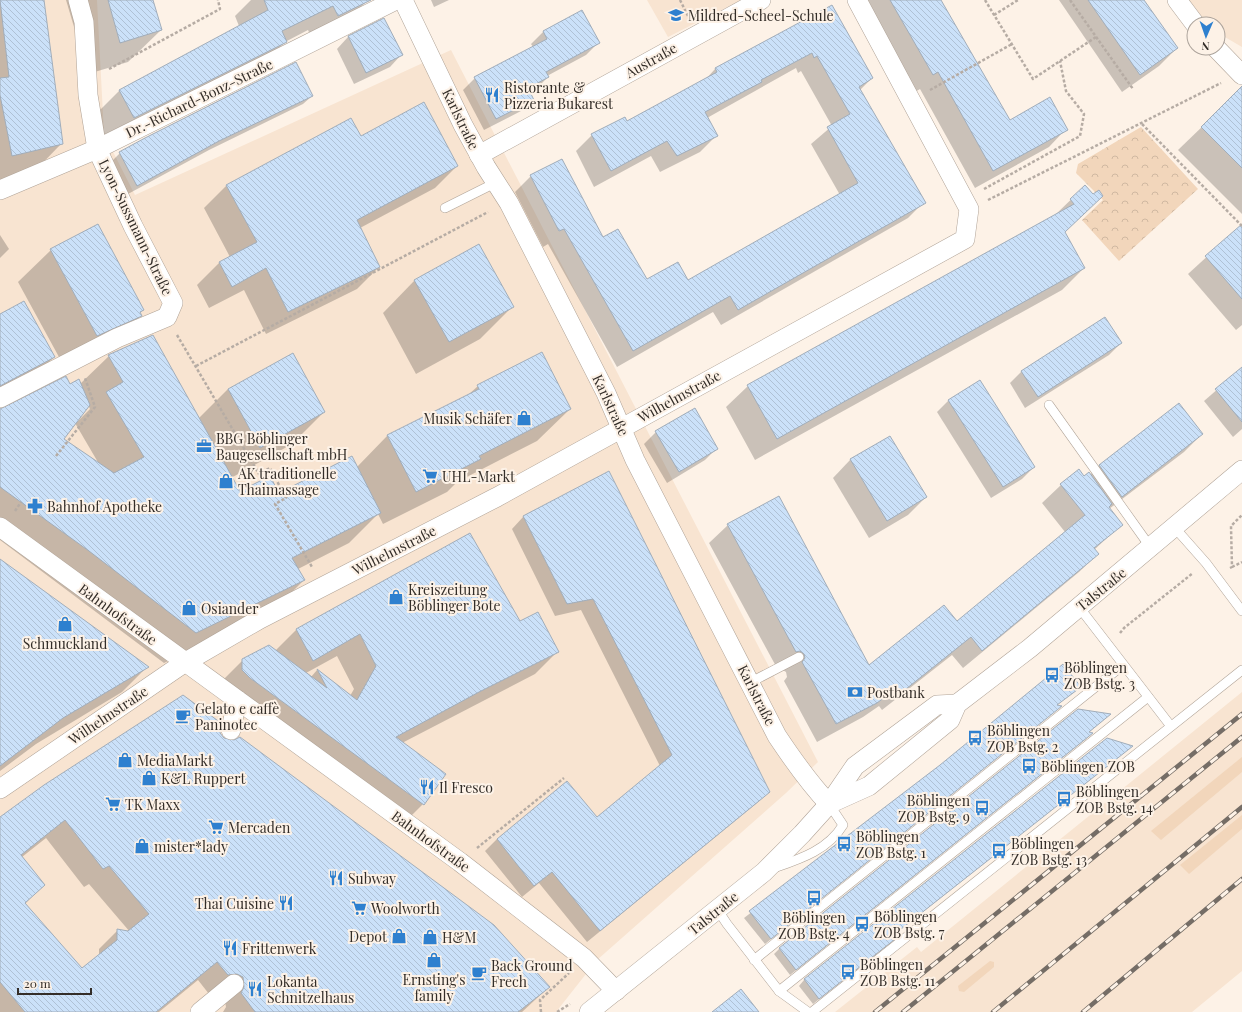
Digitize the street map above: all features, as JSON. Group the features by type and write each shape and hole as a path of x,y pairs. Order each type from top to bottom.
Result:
{"street":[{"name":"Lyon-Sussmann-Straße","path":"0,398 117,338 167,318 173,303 133,226 97,149 87,81 84,22 78,0"},
{"name":"Dr.-Richard-Bonz-Straße","path":"0,190 97,149 396,0"},
{"name":"Karlstraße","path":"403,0 479,155 495,183 509,203 622,427 635,460 751,682 777,736 794,763 829,804"},
{"name":"Austraße","path":"479,155 761,0"},
{"path":"858,0 967,205"},
{"path":"1177,0 1189,16"},
{"path":"1224,56 1241,74"},
{"name":"Wilhelmstraße","path":"0,789 184,663 323,586 497,497 965,239 967,205"},
{"name":"Talstraße","path":"589,1012 764,872 802,834 829,804 869,786 950,720 957,704 1030,648 1175,528 1242,470"},
{"name":"Bahnhofstraße","path":"0,527 184,663 460,862 584,958 616,991"},
{"path":"231,730 237,700"},
{"path":"200,1012 234,984"}],"lane":[{"path":"445,208 495,183"},
{"path":"1049,405 1151,548"},
{"path":"1175,528 1206,562 1217,579 1242,611"},
{"path":"1079,607 1170,726"},
{"path":"751,682 799,657"},
{"path":"754,960 1123,665"},
{"path":"812,1012 1242,670"},
{"path":"779,991 1148,697"},
{"path":"764,872 806,857 836,837 843,826 829,804"},
{"path":"717,910 779,991 808,1012"}],"path":[{"path":"87,81 220,9 218,0"},
{"path":"985,0 1032,79 1096,37"},
{"path":"994,15 1018,0"},
{"path":"1070,0 1132,89"},
{"path":"911,101 1012,44"},
{"path":"967,205 1080,136 1084,114 1066,91 1060,61"},
{"path":"967,205 1142,124 1241,74"},
{"path":"1142,124 1242,226"},
{"path":"196,366 509,203"},
{"path":"167,318 259,474 270,468 286,498 275,504 323,586"},
{"path":"56,456 95,407 79,358"},
{"path":"1232,567 1231,526 1242,515"},
{"path":"1110,648 1124,628 1206,562"},
{"path":"1217,579 1232,567 1242,562"},
{"path":"460,862 564,778"},
{"path":"541,1012 540,1000 584,958"}],"shaded area":[{"path":"0,0 97,0 104,134 135,195 451,50 818,762 786,793 597,960 556,1012 0,1012"},
{"path":"647,0 741,0 668,37"},
{"path":"1189,0 1242,0 1242,47 1226,38 1226,16 1201,16"},
{"path":"1242,692 1242,971 1192,1012 835,1012 917,947 921,952"}],"green space":[{"path":"1141,127 1198,189 1119,261 1082,220 1103,200 1076,173 1078,164"},
{"path":"1242,757 1242,772 1161,840 1151,831"},
{"path":"1242,815 1242,829 1189,874 1180,865"},
{"path":"990,961 994,962 994,967 964,992 959,991 958,986"}],"building":[{"path":"0,0 44,0 63,144 12,156 0,95 0,78 9,77"},
{"path":"108,0 153,0 162,30 120,43"},
{"path":"264,0 371,0 338,16 333,6 282,31 287,42 134,118 119,90 268,10"},
{"path":"890,0 941,0 1010,120 1050,97 1068,130 993,171 938,72 933,75"},
{"path":"1088,0 1144,0 1178,48 1140,75"},
{"path":"832,5 873,78 859,87 926,203 738,310 730,296 633,351 564,229 559,231 530,175 562,159 603,237 618,229 647,279 678,262 688,280 858,183 827,127 850,114 817,56 814,58 812,53 761,80 762,82 705,112 718,136 677,156 667,141 611,171 591,134 625,117 627,121 717,72 715,68"},
{"path":"582,10 600,43 546,72 549,77 528,88 534,100 496,119 474,77 547,39 543,31"},
{"path":"384,18 403,55 366,73 348,36"},
{"path":"296,62 313,96 219,141 137,186 119,152"},
{"path":"1242,86 1242,168 1201,127"},
{"path":"424,102 458,166 357,220 380,267 288,312 266,268 232,287 219,262 257,242 226,185 351,118 361,136"},
{"path":"1085,185 1093,194 1099,190 1103,196 1065,232 1085,268 777,439 747,385 1074,204 1070,199"},
{"path":"98,224 144,310 140,312 142,316 97,336 50,249"},
{"path":"1242,224 1242,299 1205,256"},
{"path":"479,244 514,307 449,342 414,280"},
{"path":"24,301 55,357 0,386 0,314"},
{"path":"1105,317 1122,343 1038,397 1021,371"},
{"path":"153,335 240,491 270,476 279,493 352,456 381,513 292,558 305,580 196,633 89,551 0,487 0,409 66,376 70,384 79,379 90,405 64,439 114,473 144,457 106,392 123,382 108,355"},
{"path":"542,352 571,409 479,456 481,459 416,492 387,435 479,389 477,385"},
{"path":"293,353 325,412 260,448 228,389"},
{"path":"1242,367 1242,422 1215,389"},
{"path":"980,380 1035,467 1003,487 948,400"},
{"path":"1179,403 1203,434 1122,497 1099,465"},
{"path":"695,408 718,449 679,472 655,431"},
{"path":"890,436 927,497 887,521 850,459"},
{"path":"1079,469 1084,476 1089,472 1112,504 1109,507 1123,525 1094,548 1099,554 982,651 971,637 901,693 897,688 877,703 836,724 802,662 805,658 804,654 800,651 796,652 727,524 779,496 869,665 944,605 957,621 1085,515 1060,484"},
{"path":"609,471 770,792 600,931 552,872 534,886 497,839 567,781 597,817 672,755 593,599 567,604 523,516"},
{"path":"470,533 520,621 538,612 559,652 479,692 396,737 446,774 424,805 250,678 242,670 242,659 269,645 327,688 317,669 357,700 376,666 360,634 313,661 296,629"},
{"path":"0,559 149,667 63,718 0,766"},
{"path":"1063,664 1081,687 1057,705 1062,706 771,939 749,911 940,765"},
{"name":"Mercaden","path":"183,695 221,723 220,733 224,738 234,740 240,737 494,925 550,987 518,1012 255,1012 241,993 244,987 243,977 237,974 228,975 217,962 156,1012 25,1012 0,982 0,817 44,785","holes":["65,820 103,869 109,866 149,914 128,931 117,929 117,940 82,968 25,903 45,885 21,855"]},
{"path":"1078,709 1111,714 1089,732 1093,733 796,970 779,948"},
{"path":"1107,738 1133,746 896,933 899,936 819,999 804,979"},
{"path":"741,989 759,1012 712,1012"}],"railway":[{"path":"875,1012 1242,714"},
{"path":"903,1012 1242,737"},
{"path":"993,1012 1242,807"},
{"path":"1083,1012 1242,879"}],"place":[{"name":"Mildred-Scheel-Schule","path":"676,15"},
{"name":"Ristorante & Pizzeria Bukarest","path":"492,95"},
{"name":"Musik Schäfer","path":"524,418"},
{"name":"BBG Böblinger Baugesellschaft mbH","path":"204,446"},
{"name":"UHL-Markt","path":"430,476"},
{"name":"AK traditionelle Thaimassage","path":"226,481"},
{"name":"Bahnhof Apotheke","path":"35,506"},
{"name":"Kreiszeitung Böblinger Bote","path":"396,597"},
{"name":"Osiander","path":"189,608"},
{"name":"Schmuckland","path":"65,624"},
{"name":"Böblingen ZOB Bstg. 3","path":"1052,675"},
{"name":"Postbank","path":"855,692"},
{"name":"Gelato e caffè Paninotec","path":"183,716"},
{"name":"Böblingen ZOB Bstg. 2","path":"975,738"},
{"name":"MediaMarkt","path":"125,760"},
{"name":"Böblingen ZOB","path":"1029,766"},
{"name":"K&L Ruppert","path":"149,778"},
{"name":"Il Fresco","path":"427,787"},
{"name":"Böblingen ZOB Bstg. 14","path":"1064,799"},
{"name":"TK Maxx","path":"113,804"},
{"name":"Böblingen ZOB Bstg. 9","path":"982,808"},
{"name":"Mercaden","path":"216,827"},
{"name":"Böblingen ZOB Bstg. 1","path":"844,844"},
{"name":"mister*lady","path":"142,846"},
{"name":"Böblingen ZOB Bstg. 13","path":"999,851"},
{"name":"Subway","path":"336,878"},
{"name":"Böblingen ZOB Bstg. 4","path":"814,898"},
{"name":"Thai Cuisine","path":"286,903"},
{"name":"Woolworth","path":"359,908"},
{"name":"Böblingen ZOB Bstg. 7","path":"862,924"},
{"name":"Depot","path":"399,936"},
{"name":"H&M","path":"430,937"},
{"name":"Frittenwerk","path":"230,948"},
{"name":"Ernsting's family","path":"434,960"},
{"name":"Böblingen ZOB Bstg. 11","path":"848,972"},
{"name":"Back Ground Frech","path":"479,973"},
{"name":"Lokanta Schnitzelhaus","path":"255,989"}]}
